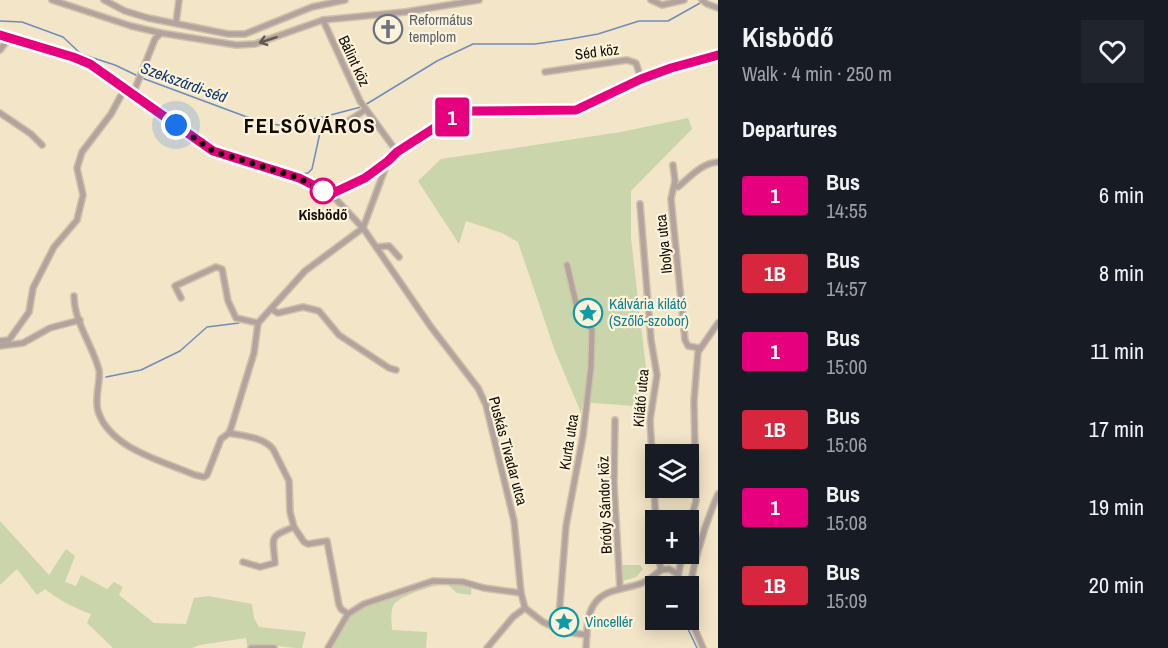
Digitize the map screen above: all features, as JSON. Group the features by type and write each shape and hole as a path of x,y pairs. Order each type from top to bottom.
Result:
{"street":[{"path":"52,0 131,26 236,45 255,44 323,20 405,12 479,0"},
{"path":"104,0 125,11 148,18 228,34 245,34 312,7 345,0"},
{"path":"176,23 178,0"},
{"path":"651,0 663,5 684,0"},
{"path":"702,0 718,8"},
{"name":"Bálint köz","path":"323,20 365,110 397,152"},
{"path":"131,26 154,36 155,39"},
{"path":"134,94 155,39 161,33"},
{"path":"0,35 90,64 213,151 299,178 331,194 365,178 397,152 453,116 473,111 576,110 641,79 718,55"},
{"path":"0,57 9,38"},
{"path":"0,51 5,45"},
{"name":"Séd köz","path":"545,72 627,60 636,63 641,79"},
{"path":"0,343 9,340 25,320 31,307 33,288 54,247 77,220 83,195 77,163 82,152 111,114 125,88"},
{"name":"Bálint köz","path":"335,130 365,110"},
{"path":"0,113 31,134 42,145"},
{"path":"74,296 99,372 98,413 105,426 114,436 142,453 204,477 207,475 221,439 229,433 254,353 258,323 305,272 363,228 388,161"},
{"path":"678,187 702,166 718,162"},
{"name":"Ibolya utca","path":"673,165 675,181 671,199 686,340 688,346 698,350"},
{"name":"Puskás Tivadar utca","path":"331,194 363,228 377,247 432,327 478,388 486,405 514,521 521,593 525,608"},
{"name":"Kilátó utca","path":"640,204 651,340 657,375 650,420 655,510"},
{"path":"377,247 387,245 399,257"},
{"name":"Kurta utca","path":"556,628 559,616 566,526 583,436 591,367 592,330 588,323 579,316 567,265"},
{"path":"181,298 175,286 216,267 222,269 228,301 236,318 258,323"},
{"path":"271,309 278,313 303,307 319,311 339,335 388,368 396,370"},
{"path":"0,343 23,343 50,328 80,320"},
{"path":"693,510 696,501 694,401 698,350 718,323"},
{"name":"Bródy Sándor köz","path":"615,420 614,484 620,589"},
{"path":"229,433 253,438 270,445 273,449 289,481 290,512 294,527 304,543 327,541 339,604 348,614"},
{"path":"693,576 694,565 718,494"},
{"path":"243,562 260,567 275,563 273,538 275,534 294,527"},
{"path":"660,564 661,570"},
{"path":"586,648 593,605 607,593 643,582 661,570 669,569 678,574 680,564"},
{"path":"328,648 348,614 364,604 433,581 463,582 484,588 521,593"},
{"path":"487,648 513,617 525,608 543,622 556,628 587,635"},
{"path":"695,630 703,648"},
{"path":"251,648 274,648"}],"green space":[{"path":"688,118 692,129 631,191 631,238 647,377 645,407 583,402 581,413 555,351 518,242 502,233 466,221 459,244 418,181 441,159 621,132"},
{"path":"0,521 49,575 66,549 75,556 65,582 76,586 81,575 107,589 114,582 123,587 119,595 154,623 186,624 194,598 208,596 252,604 254,618 259,627 306,632 302,648 247,645 246,638 192,648 113,648 87,623 91,614 45,589 37,595 17,569 0,585"},
{"path":"622,565 640,565 643,569 636,577 623,581"},
{"path":"433,581 472,585 471,595 457,593 447,584 418,591 396,602 392,612 392,630 427,632 426,648 328,648 348,614 364,604"}],"waterway":[{"name":"Szekszárdi-séd","path":"365,105 437,61 473,44 535,44 598,34 639,21 668,21 702,2"},
{"name":"Szekszárdi-séd","path":"0,21 22,22 63,37 81,54 115,65 138,76"},
{"name":"Szekszárdi-séd","path":"142,78 263,123 279,125 361,107"},
{"path":"300,174 308,173 312,169 323,119"},
{"path":"106,377 141,370 180,351 207,327 239,323"},
{"path":"688,630 697,648"}],"bus line":[{"name":"1","path":"0,35 90,64 213,151 236,160 280,171 331,194 365,178 397,152 453,116 473,111 576,110 641,79 718,55"}],"place":[{"name":"Református templom","path":"388,29"},
{"name":"Kisbödő","path":"323,191"},
{"name":"Kálvária kilátó (Szőlő-szobor)","path":"588,313"},
{"name":"Vincellér","path":"564,622"}],"district":[{"name":"FELSŐVÁROS","path":"310,126"}],"route":[{"path":"176,125 213,151 236,160 280,171 323,191"}]}
